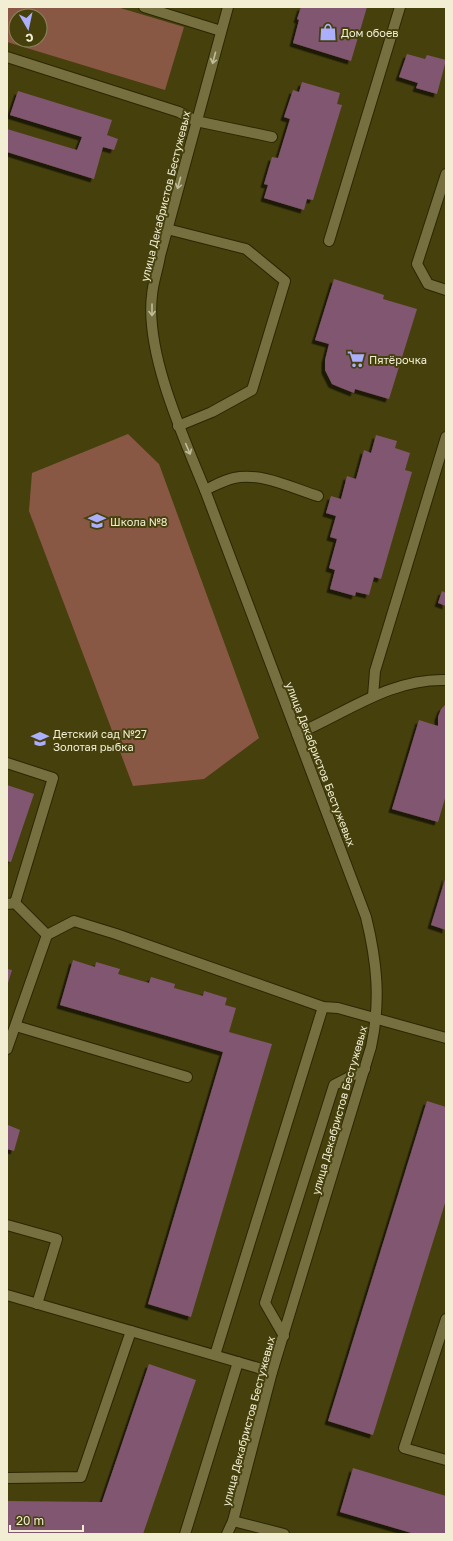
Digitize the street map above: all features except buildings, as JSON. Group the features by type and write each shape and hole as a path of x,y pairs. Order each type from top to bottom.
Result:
{"street":[{"path":"144,7 221,31"},
{"name":"улица Декабристов Бестужевых","path":"227,1534 233,1521 272,1372 365,1069 377,1020 377,977 373,944 366,917 205,490 178,426 164,380 153,334 152,295 167,229 228,7"},
{"path":"329,241 400,7"},
{"path":"7,57 179,112 196,121 272,137"},
{"path":"446,174 417,264 428,284 446,290"},
{"path":"167,229 246,248 285,281 252,390 212,412 178,426"},
{"path":"373,696 375,671 446,437"},
{"path":"205,490 233,478 248,477 265,479 318,496"},
{"path":"297,734 326,722 373,696 417,681 446,680"},
{"path":"7,763 53,778 11,904 47,935"},
{"path":"7,1049 47,935 74,921 116,934 323,1007 338,1008 446,1038"},
{"path":"215,1355 323,1007"},
{"path":"16,1026 187,1077"},
{"path":"284,1336 265,1304 334,1085 365,1069"},
{"path":"7,1225 57,1239 37,1304"},
{"path":"7,1295 272,1372"},
{"path":"446,1319 404,1448 446,1460"},
{"path":"7,1478 81,1477 131,1331"},
{"path":"185,1534 238,1362"},
{"path":"233,1521 284,1534"}],"shaded area":[{"path":"7,7 117,7 184,27 165,90 27,48 48,48 48,8 8,8 8,42"},
{"path":"128,434 159,464 259,738 204,779 133,786 29,511 32,473"}],"place":[{"name":"Дом обоев","path":"328,32"},
{"name":"Пятёрочка","path":"356,359"},
{"name":"Школа №8","path":"97,521"},
{"name":"Детский сад №27 Золотая рыбка","path":"40,739"}]}
